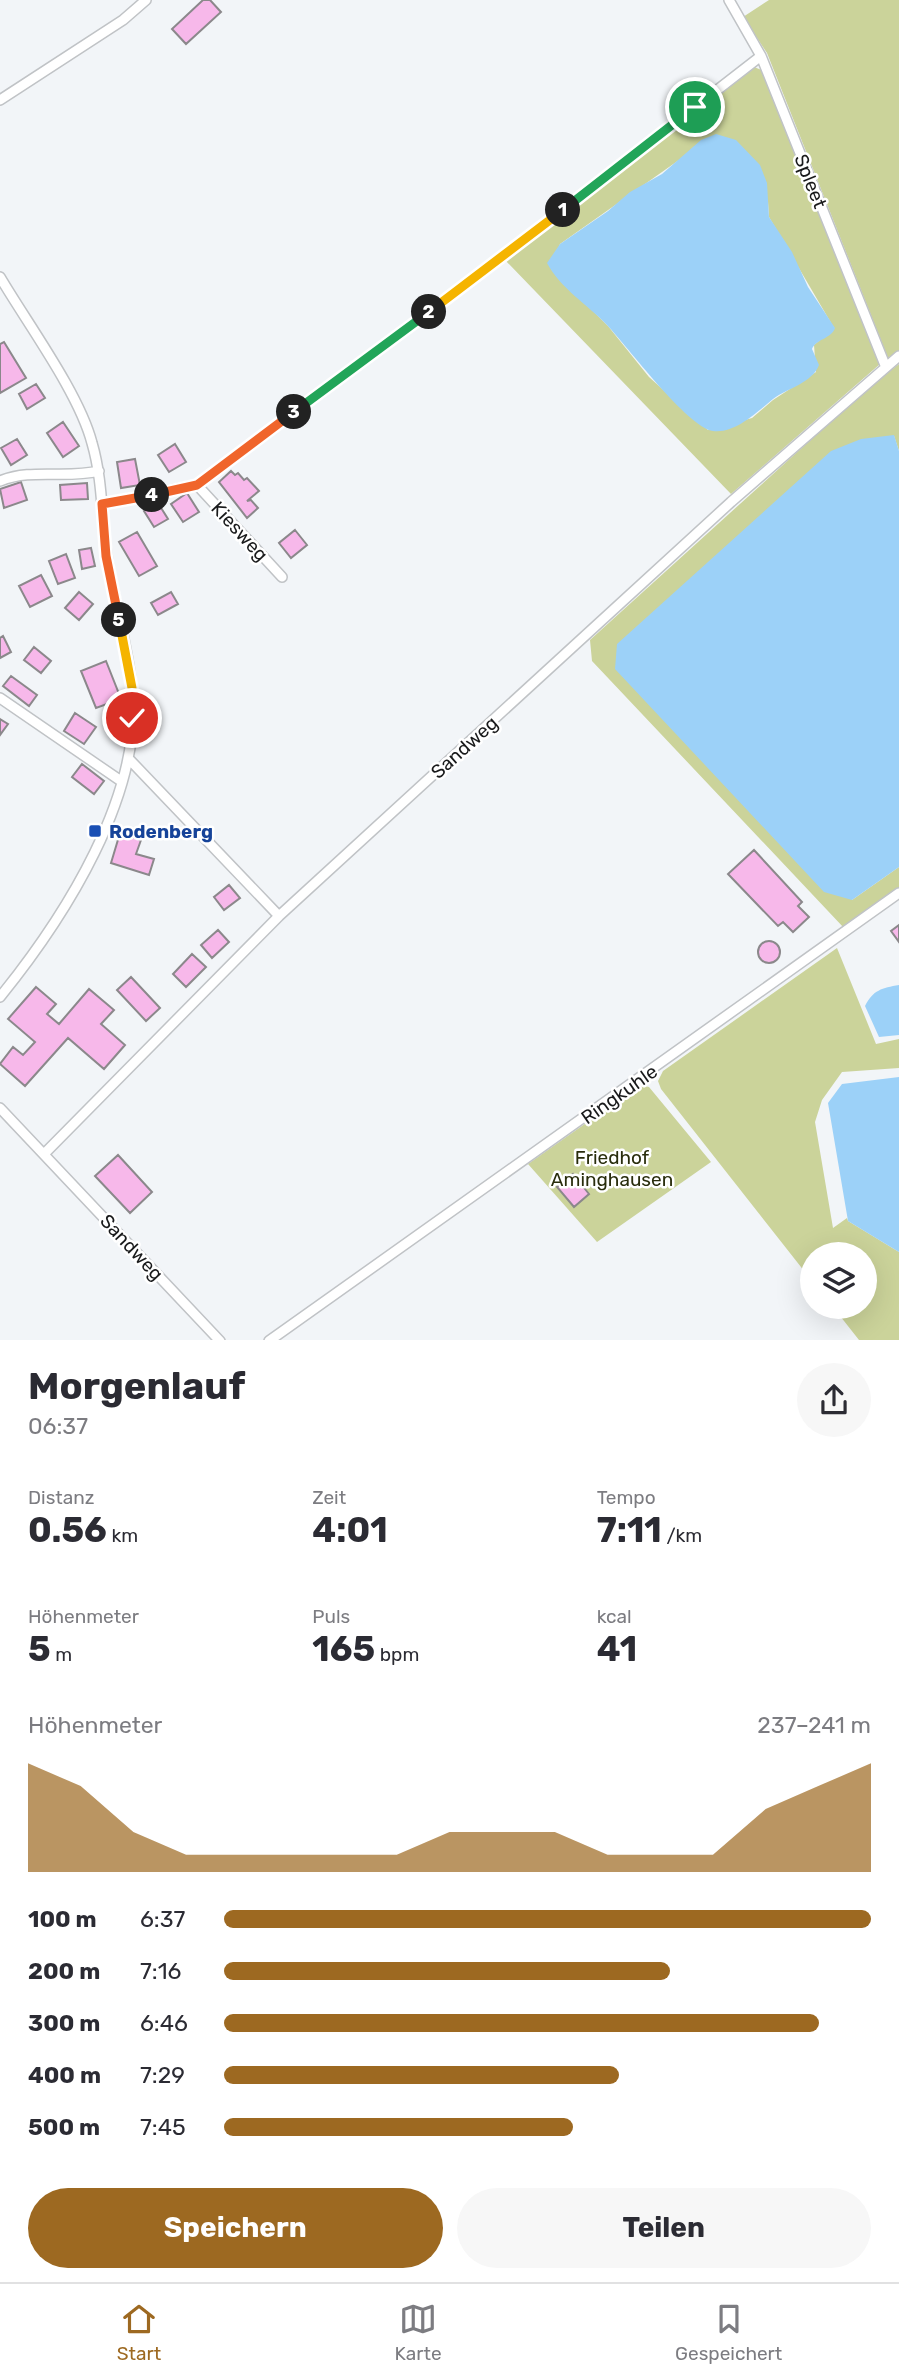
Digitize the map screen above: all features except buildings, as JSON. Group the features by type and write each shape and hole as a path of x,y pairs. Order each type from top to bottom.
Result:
{"street":[{"path":"0,100 123,20 146,0"},
{"name":"Spleet","path":"729,0 761,56 885,365"},
{"path":"102,504 197,485 486,270 761,56"},
{"path":"0,277 79,410 92,440 99,471 106,556 132,688 128,758 97,846 50,930 0,997"},
{"name":"Sandweg","path":"44,1154 279,916 885,365 899,356"},
{"path":"0,481 32,473 75,477 99,471"},
{"name":"Kiesweg","path":"197,485 282,577"},
{"path":"0,698 121,781"},
{"path":"128,758 279,916"},
{"name":"Ringkuhle","path":"269,1340 899,893"},
{"name":"Sandweg","path":"0,1108 220,1340"}],"green space":[{"path":"769,0 899,0 899,350 888,358 767,53 743,17"},
{"path":"754,67 764,71 880,364 731,494 505,260","holes":["679,160 768,202 769,217 834,328 814,345 816,372 773,400 752,418 708,430 649,377 608,326 551,269 560,244"]},
{"path":"899,364 899,451 894,436 852,900 899,867 899,890 844,928 592,661 590,640 870,386"},
{"path":"837,948 876,1044 899,1039 899,1068 842,1072 822,1100 815,1122 833,1228 847,1218 899,1252 899,1340 859,1340 842,1319 877,1319 877,1242 800,1242 800,1266 661,1089 658,1081 663,1071"},
{"name":"Friedhof Aminghausen","path":"640,1085 649,1087 711,1162 597,1242 528,1164"}],"water":[{"path":"716,134 736,140 760,165 767,183 769,217 792,252 808,287 835,328 812,349 819,365 811,376 773,399 737,426 721,431 702,426 688,416 607,325 559,280 547,263 560,244 608,211 630,192 662,174 701,140"},
{"path":"894,435 899,451 899,867 852,900 824,892 615,669 617,644 831,451 861,439"},
{"path":"899,985 899,1035 879,1037 865,1006 871,996 879,991"},
{"path":"899,1077 899,1252 848,1221 828,1103 842,1084"}],"place":[{"name":"Rodenberg","path":"95,831"}],"route":[{"path":"132,718 132,688 106,556 102,504 197,485 497,261 695,107"}]}
